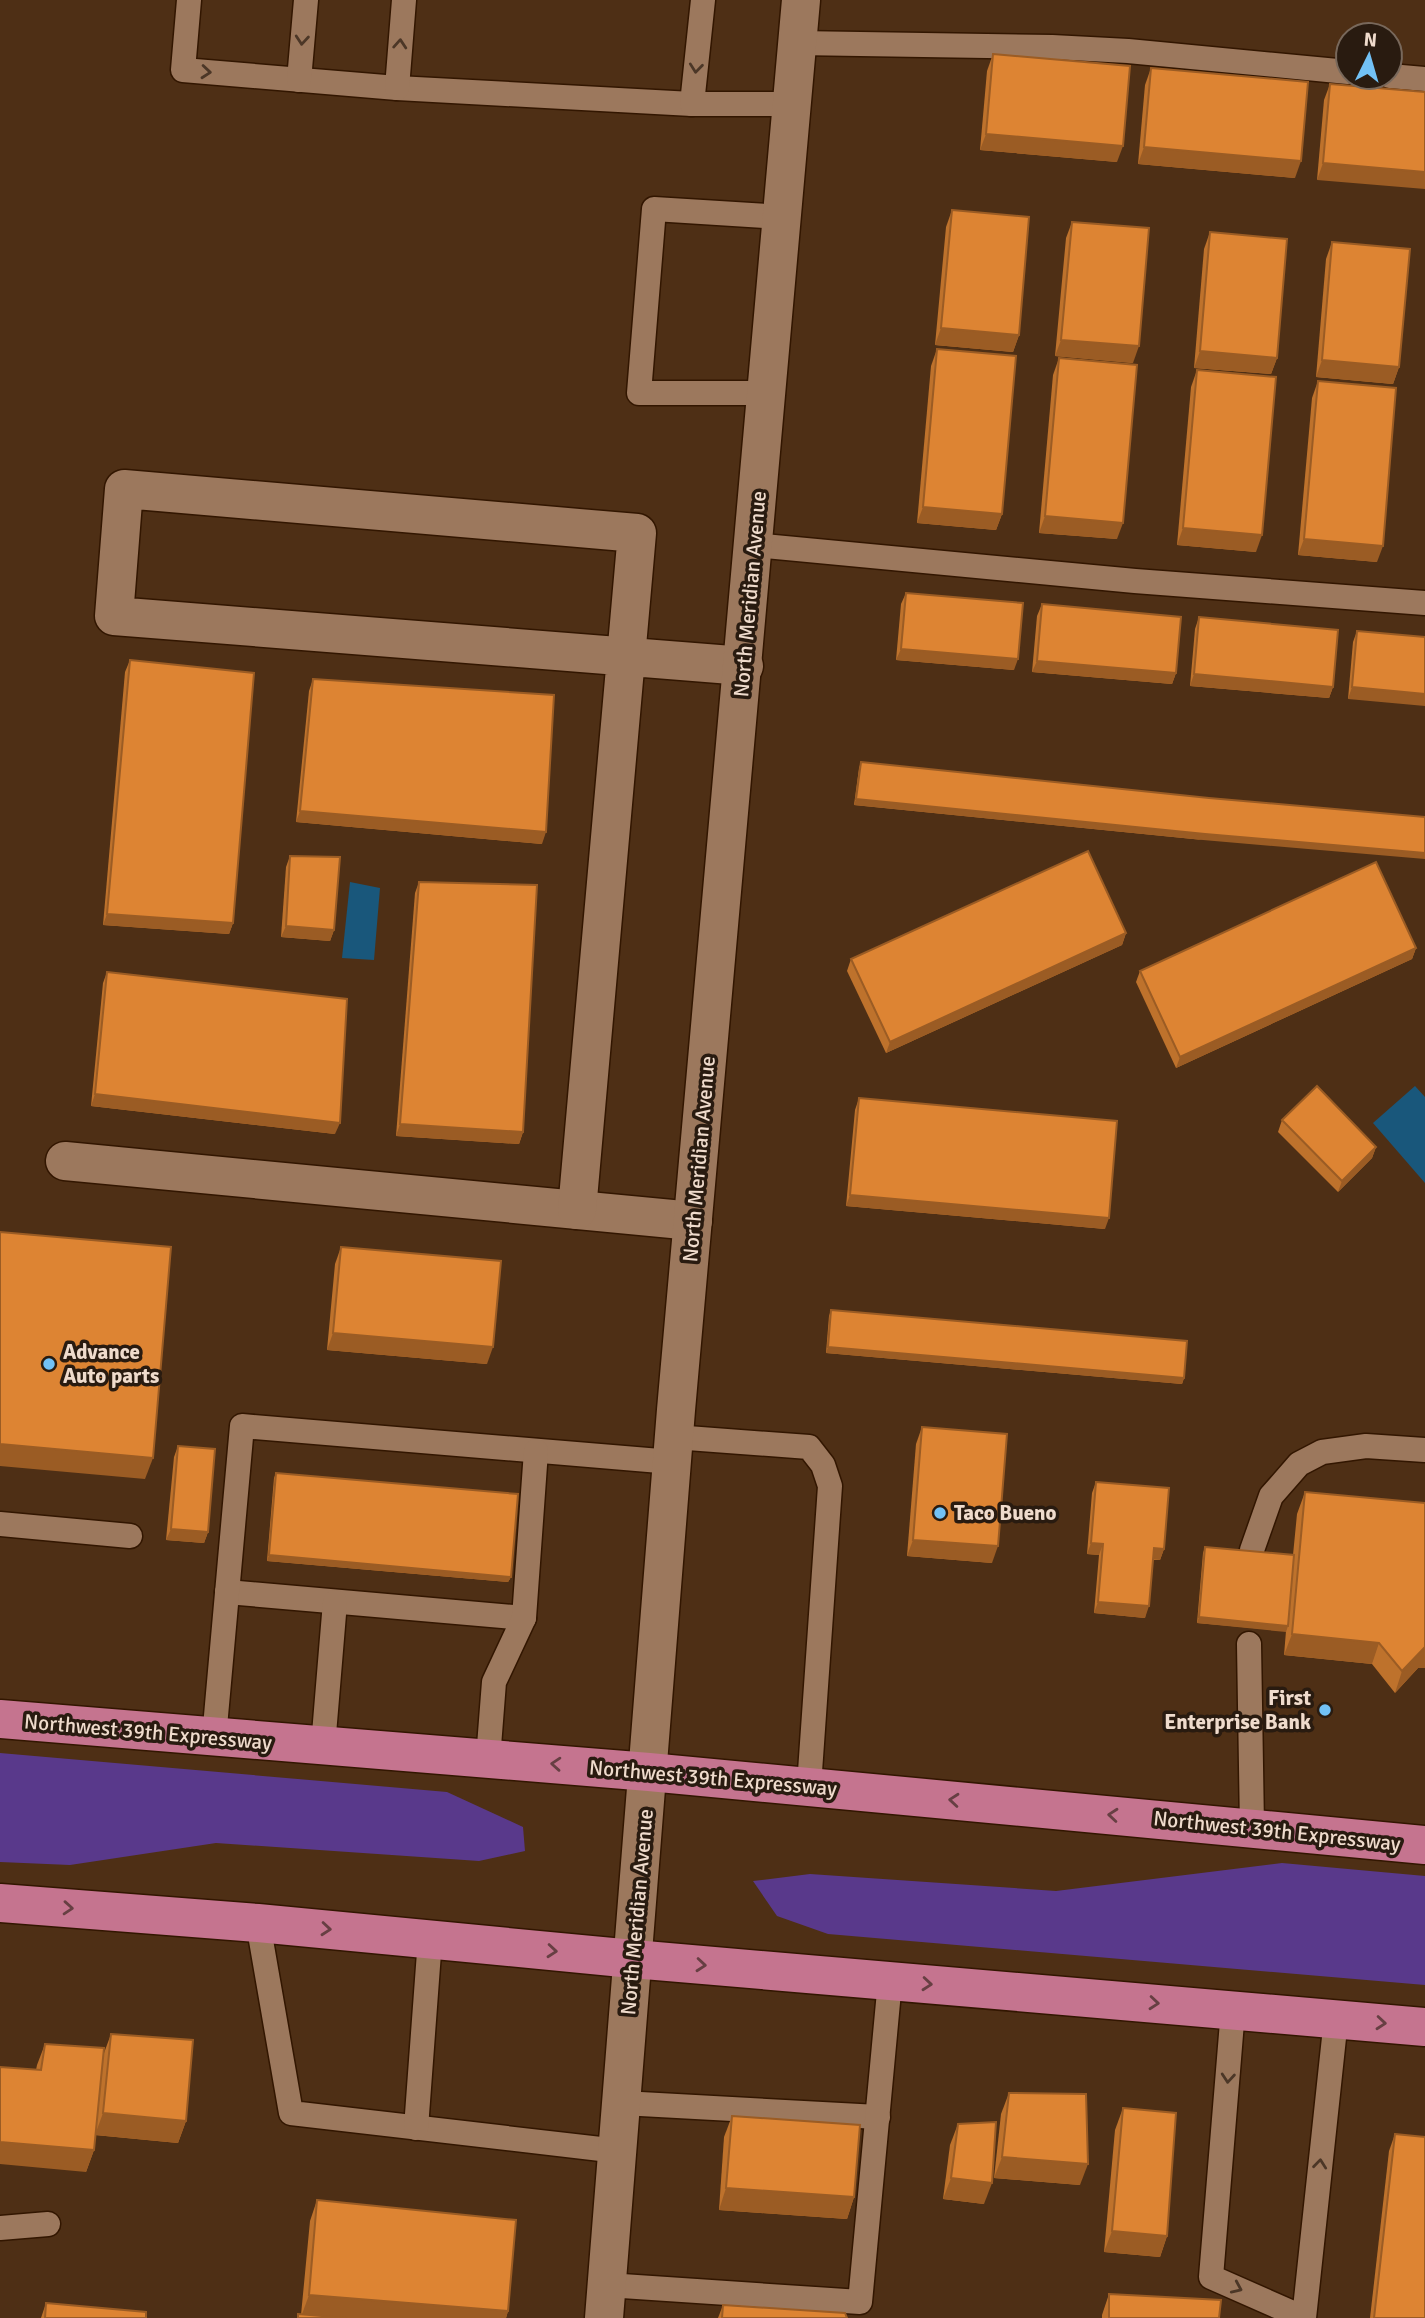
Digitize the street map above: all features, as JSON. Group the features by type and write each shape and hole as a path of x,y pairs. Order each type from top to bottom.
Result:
{"highway":[{"name":"Northwest 39th Expressway","path":"0,1719 809,1786 1425,1845"},
{"path":"0,1903 258,1923 633,1959 1425,2026"}],"street":[{"name":"North Meridian Avenue","path":"606,2301 673,1450 801,0"},
{"path":"577,1210 626,657 637,533 124,489 114,616 626,657 744,666"},
{"path":"65,1161 693,1221"}],"lane":[{"path":"189,0 183,70 397,88 692,104 793,104"},
{"path":"299,80 306,0"},
{"path":"397,88 404,0"},
{"path":"692,104 703,0"},
{"path":"797,43 1052,47 1128,51 1334,71"},
{"path":"1404,77 1425,79"},
{"path":"767,393 639,393 654,209 782,217"},
{"path":"754,545 1149,582 1425,603"},
{"path":"214,1738 242,1426 536,1451 809,1447 822,1465 830,1486 809,1786"},
{"path":"1252,1550 1271,1496 1299,1464 1322,1452 1366,1446 1425,1450"},
{"path":"488,1759 494,1682 524,1618 536,1451"},
{"path":"0,1524 130,1536"},
{"path":"227,1592 524,1618"},
{"path":"323,1746 335,1602"},
{"path":"1249,1644 1252,1827"},
{"path":"258,1923 291,2113 618,2151"},
{"path":"416,2128 430,1939"},
{"path":"606,2301 860,2302 890,1981"},
{"path":"1233,2010 1211,2277 1269,2310 1304,2318 1336,2019"},
{"path":"622,2103 877,2118"},
{"path":"0,2228 48,2224"}],"shaded area":[{"path":"0,1753 447,1792 523,1827 525,1851 479,1861 216,1843 70,1865 0,1862"},
{"path":"1282,1863 1425,1876 1425,1985 828,1934 777,1916 753,1881 810,1874 1056,1891"}],"water":[{"path":"350,882 380,888 374,960 342,958"},
{"path":"1415,1086 1425,1097 1425,1183 1373,1123"}],"building":[{"path":"993,54 1130,66 1123,146 986,134"},
{"path":"1151,68 1308,82 1301,161 1144,147"},
{"path":"1330,84 1334,84 1334,91 1425,92 1425,172 1323,163"},
{"path":"952,210 1029,217 1019,335 941,328"},
{"path":"1072,222 1149,228 1139,346 1061,340"},
{"path":"1210,232 1287,239 1277,358 1200,351"},
{"path":"1332,242 1410,249 1399,367 1322,360"},
{"path":"937,349 1016,356 1002,514 923,507"},
{"path":"1059,358 1137,365 1123,523 1045,516"},
{"path":"1197,370 1276,377 1262,535 1183,528"},
{"path":"1318,381 1396,388 1383,546 1304,539"},
{"path":"906,593 1023,603 1018,659 901,649"},
{"path":"1042,604 1181,617 1176,673 1037,661"},
{"path":"1199,617 1338,630 1333,687 1194,674"},
{"path":"1357,631 1425,637 1425,694 1352,687"},
{"path":"130,660 254,673 233,923 107,914"},
{"path":"313,679 554,695 546,832 300,811"},
{"path":"861,762 1425,817 1425,853 856,799"},
{"path":"1088,851 1126,933 890,1042 851,959"},
{"path":"290,856 340,857 334,930 286,926"},
{"path":"1376,862 1416,948 1180,1057 1140,971"},
{"path":"419,882 537,885 523,1132 400,1124"},
{"path":"107,972 347,999 340,1123 95,1094"},
{"path":"1317,1086 1376,1147 1342,1181 1282,1120"},
{"path":"859,1098 1117,1121 1109,1218 850,1195"},
{"path":"0,1232 171,1247 153,1458 0,1444"},
{"path":"341,1247 501,1261 493,1347 333,1333"},
{"path":"831,1310 1187,1341 1184,1378 828,1347"},
{"path":"922,1427 1007,1434 998,1546 913,1540"},
{"path":"178,1446 215,1449 208,1532 171,1529"},
{"path":"276,1473 518,1494 511,1577 269,1555"},
{"path":"1096,1482 1169,1488 1164,1549 1154,1548 1149,1606 1098,1602 1103,1544 1091,1543"},
{"path":"1305,1492 1425,1503 1425,1647 1402,1671 1379,1643 1292,1634"},
{"path":"1205,1547 1294,1555 1288,1626 1199,1617"},
{"path":"111,2034 193,2040 186,2121 103,2113"},
{"path":"45,2044 104,2048 94,2150 0,2142 0,2067 41,2070"},
{"path":"1009,2093 1086,2094 1088,2164 1002,2157"},
{"path":"1123,2108 1176,2113 1167,2236 1112,2231"},
{"path":"732,2116 860,2125 854,2197 726,2188"},
{"path":"996,2122 992,2183 951,2178 958,2124"},
{"path":"1395,2134 1425,2137 1425,2318 1374,2318"},
{"path":"317,2200 516,2220 508,2311 309,2295"},
{"path":"1109,2294 1221,2300 1219,2318 1109,2318"},
{"path":"46,2303 146,2312 146,2318 45,2318"},
{"path":"723,2305 845,2313 847,2318 722,2318"},
{"path":"298,2314 346,2318 298,2318"}],"place":[{"name":"Advance Auto parts","path":"49,1364"},
{"name":"Taco Bueno","path":"940,1513"},
{"name":"First Enterprise Bank","path":"1325,1710"}]}
